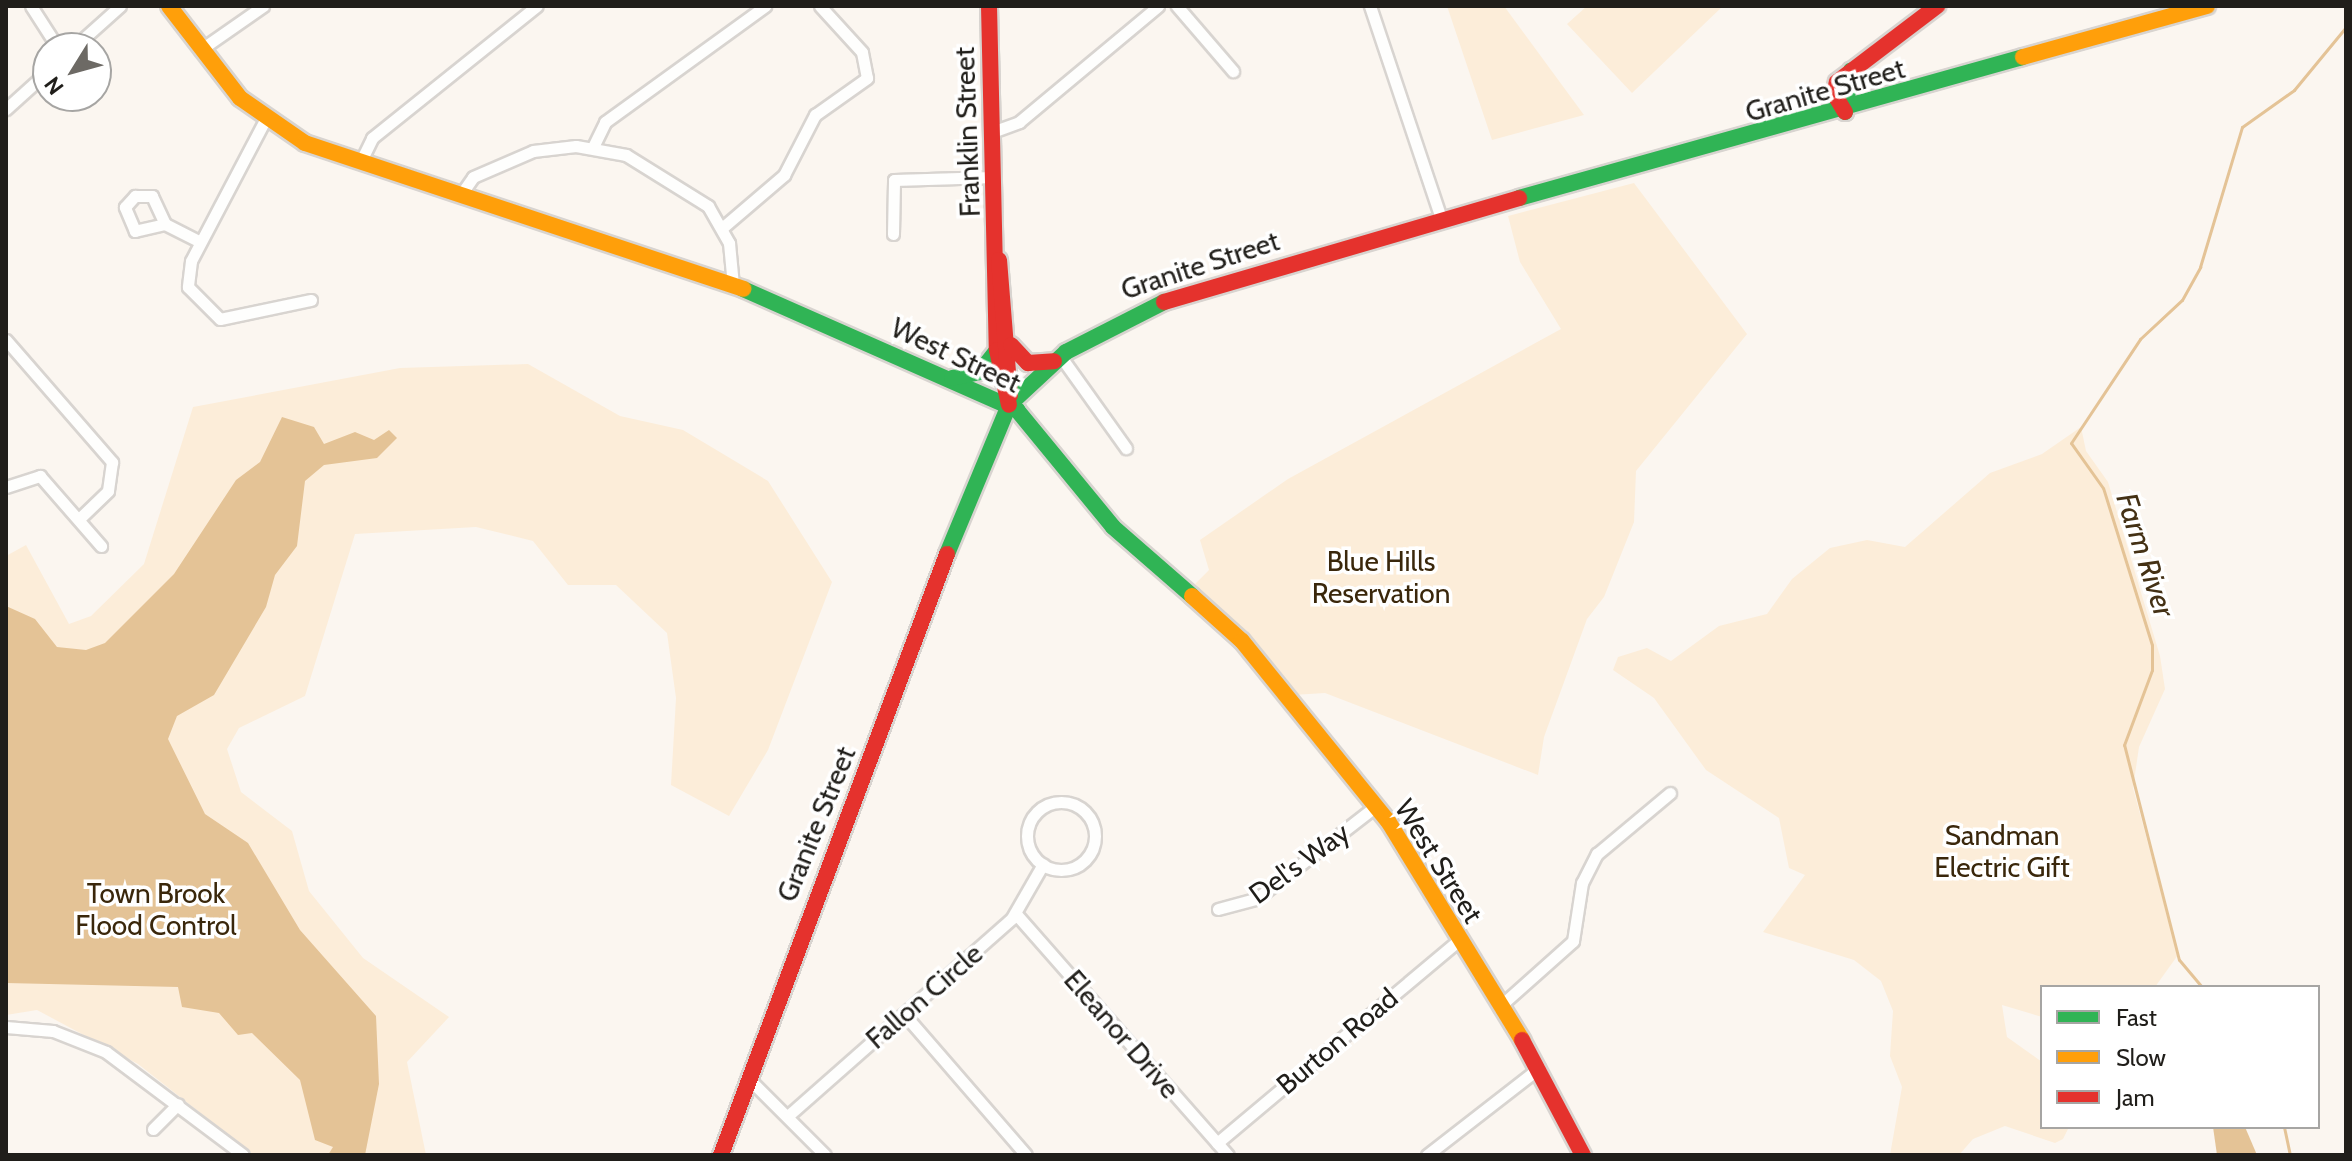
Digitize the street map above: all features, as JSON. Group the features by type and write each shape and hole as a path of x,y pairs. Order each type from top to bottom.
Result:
{"main road":[{"name":"West Street","path":"169,6 200,50 265,120 360,163 462,193 733,285 1009,405 1113,527 1242,641 1376,806 1539,1068 1583,1155"},
{"name":"Franklin Street","path":"989,6 997,257 1009,405"},
{"path":"1845,112 1834,90 1851,70 1937,6"},
{"name":"Granite Street","path":"721,1155 747,1077 1009,405 1058,359 1156,303 1442,221 1845,112 2207,6"},
{"path":"950,378 980,372 1003,346 1028,363 1058,359"}],"street":[{"path":"31,6 48,32"},
{"path":"91,32 120,6"},
{"path":"200,50 263,6"},
{"path":"360,163 372,138 537,6"},
{"path":"593,147 598,130 617,112 765,6"},
{"path":"722,228 784,175 815,115 867,78 862,52 820,6"},
{"path":"992,132 1019,122 1158,6"},
{"path":"1177,6 1233,71"},
{"path":"1370,6 1442,221"},
{"path":"6,109 32,85"},
{"path":"265,120 200,242 187,282 209,314 232,319 311,300"},
{"path":"462,193 473,177 526,153 593,147 637,159 680,183 722,228 735,266 733,285"},
{"path":"893,234 894,180 993,177"},
{"path":"165,224 200,242"},
{"path":"6,340 112,462 108,491 79,519"},
{"path":"1058,359 1126,448"},
{"path":"6,487 40,476 101,546"},
{"path":"1499,1007 1573,941 1583,879 1597,854 1670,793"},
{"path":"1057,802 1079,807 1094,831 1089,854 1070,868 1043,864 1027,842 1033,815 1057,802"},
{"name":"Del's Way","path":"1218,909 1256,899 1376,806"},
{"name":"Fallon Circle","path":"790,1114 1016,914 1043,864"},
{"name":"Eleanor Drive","path":"1016,914 1228,1155"},
{"name":"Burton Road","path":"1217,1143 1458,941"},
{"path":"904,1014 1026,1155"},
{"path":"6,1027 45,1029 99,1049 178,1104 243,1155"},
{"path":"1427,1155 1539,1068"},
{"path":"747,1077 790,1114 825,1155"},
{"path":"153,1129 178,1104"}],"green space":[{"path":"1447,6 1504,6 1584,115 1492,140"},
{"path":"1587,6 1723,6 1632,93 1567,24"},
{"name":"Blue Hills Reservation","path":"1634,183 1747,334 1636,471 1634,522 1604,597 1587,619 1544,737 1538,775 1325,693 1293,695 1249,635 1195,584 1209,570 1200,540 1288,479 1561,329 1520,262 1508,216"},
{"name":"Town Brook Flood Control","path":"528,364 620,416 683,430 768,481 832,582 768,750 729,816 671,785 676,698 667,633 616,585 568,585 533,541 476,527 355,534 305,696 239,728 227,749 241,792 292,831 309,891 363,958 449,1017 407,1062 426,1155 254,1155 138,1064 37,1010 6,1015 6,556 26,545 69,624 91,616 144,564 193,407 400,368"},
{"name":"Sandman Electric Gift","path":"2081,427 2086,451 2108,482 2160,656 2165,689 2139,747 2133,788 2178,955 2156,985 2040,985 2040,1016 2002,1005 2007,1037 2040,1061 2040,1129 2068,1129 2063,1139 2055,1143 2005,1126 1973,1139 1959,1155 1890,1155 1902,1087 1890,1056 1893,1011 1881,981 1854,960 1763,932 1805,875 1789,868 1779,818 1706,770 1654,698 1613,670 1618,657 1647,648 1671,661 1719,626 1767,614 1792,579 1830,548 1867,540 1905,547 1990,473 2042,454"}],"shaded area":[{"path":"282,417 314,427 324,444 355,432 374,440 389,430 397,438 377,458 324,465 305,481 297,546 275,575 266,607 214,695 177,716 168,739 205,814 248,843 300,930 376,1016 379,1084 365,1155 328,1155 333,1147 315,1140 300,1080 252,1033 238,1035 219,1013 182,1007 178,987 6,983 6,606 35,619 57,647 86,650 105,643 174,574 236,480 260,462"},
{"path":"2213,1129 2246,1129 2257,1155 2217,1155"}],"waterway":[{"name":"Farm River","path":"2200,985 2179,960 2124,745 2152,670 2152,645 2103,488 2071,443 2140,339 2182,300 2200,267 2242,127 2294,90 2346,27"},
{"name":"Farm River","path":"2284,1129 2290,1155"}],"traffic: fast":[{"path":"1519,198 2023,57"},
{"path":"1845,112 1851,70"},
{"path":"743,289 1017,410 1113,527 1192,596"},
{"path":"947,554 1009,405 1066,352 1164,302"},
{"path":"952,378 980,372 997,350"}],"traffic: slow":[{"path":"169,6 240,98 305,143 743,289"},
{"path":"2023,57 2207,6"},
{"path":"1192,596 1242,641 1388,821 1522,1040"}],"traffic: jam":[{"path":"989,6 997,350 1009,405"},
{"path":"1845,112 1834,94 1837,82 1937,6"},
{"path":"1164,302 1519,198"},
{"path":"999,260 1010,396"},
{"path":"1011,345 1028,363 1054,361"},
{"path":"721,1155 947,554"},
{"path":"1522,1040 1583,1155"}]}
